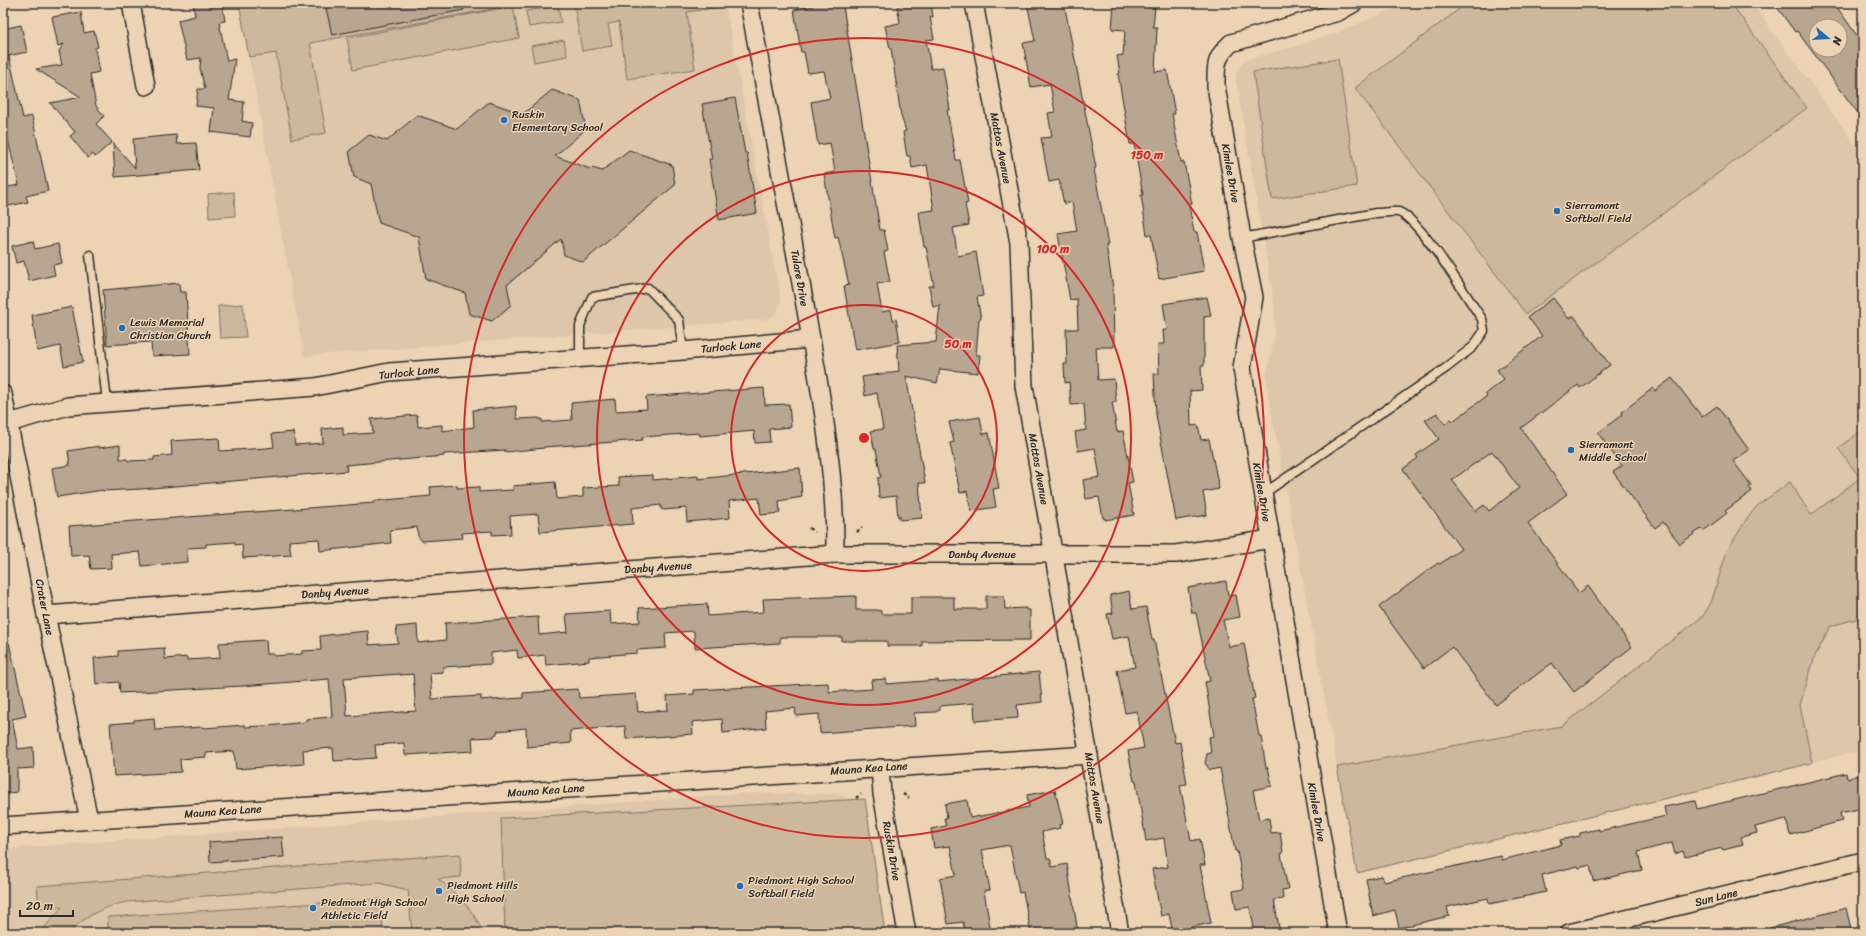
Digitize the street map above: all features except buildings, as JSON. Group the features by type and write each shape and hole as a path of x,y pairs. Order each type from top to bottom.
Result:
{"street":[{"path":"131,3 146,86"},
{"name":"Tulare Drive","path":"749,3 811,339 831,468 835,554"},
{"name":"Mattos Avenue","path":"974,3 1018,243 1024,386 1120,933"},
{"name":"Kimlee Drive","path":"1338,933 1262,494 1242,368 1254,297 1242,238 1216,86 1216,68 1221,52 1231,43 1338,12 1354,3"},
{"name":"Turlock Lane","path":"9,423 68,406 315,387 389,372 683,351 811,339"},
{"name":"Crater Lane","path":"3,394 46,615 89,820"},
{"name":"Danby Avenue","path":"46,615 835,554 1176,554 1271,539"},
{"name":"Mauna Kea Lane","path":"3,826 1089,755"},
{"name":"Ruskin Drive","path":"880,768 882,794 907,933"},
{"name":"Sun Lane","path":"1569,933 1863,861"}],"lane":[{"path":"1242,238 1340,219 1376,213 1398,212 1407,217 1426,237 1482,319 1484,331 1473,347 1446,368 1262,494"},
{"path":"90,255 107,402"},
{"path":"580,359 580,326 592,297 648,288 679,320 683,351"}],"path":[{"path":"857,532 862,527"},
{"path":"809,528 814,532"},
{"path":"856,798 861,794"},
{"path":"903,794 910,798"}],"shaded area":[{"name":"Ruskin Elementary School","path":"239,3 725,3 781,301 777,313 768,319 304,356"},
{"path":"239,3 524,3 310,43 326,133 292,139 276,53 249,57"},
{"path":"574,3 725,3 726,6 687,12 695,69 627,79 619,22 608,24 612,46 582,51"},
{"name":"Sierramont Middle School","path":"1407,3 1752,3 1863,155 1863,750 1357,873 1268,394 1267,375 1274,336 1275,309 1236,80 1236,72 1244,60 1290,48 1337,33"},
{"name":"Sierramont Softball Field","path":"1467,3 1731,3 1807,108 1526,314 1355,88"},
{"path":"513,6 519,38 353,70 347,38"},
{"path":"558,6 561,22 529,27 526,11"},
{"path":"564,40 567,56 534,62 531,46"},
{"path":"1338,59 1357,186 1272,199 1253,72"},
{"path":"234,192 235,216 209,218 208,194"},
{"path":"243,304 246,337 220,338 218,306"},
{"path":"1863,430 1863,617 1831,626 1815,656 1800,705 1812,763 1357,873 1337,767 1562,726 1703,616 1711,603 1727,551 1746,520 1757,506 1790,482 1811,515 1860,478 1838,448"},
{"name":"Piedmont Hills High School","path":"751,793 838,794 856,802 883,933 3,933 3,849"},
{"path":"865,799 885,933 505,933 501,818"},
{"path":"460,854 461,877 438,879 470,910 483,933 412,933 408,890 379,883 126,902 95,913 81,922 69,933 40,933 62,907 39,908 37,886"},
{"name":"Piedmont High School Athletic Field","path":"381,899 383,933 108,933 108,917"}],"place":[{"name":"Ruskin Elementary School","path":"504,120"},
{"name":"Sierramont Softball Field","path":"1557,211"},
{"name":"Lewis Memorial Christian Church","path":"122,328"},
{"name":"Sierramont Middle School","path":"1571,450"},
{"name":"Piedmont High School Softball Field","path":"740,886"},
{"name":"Piedmont Hills High School","path":"439,891"},
{"name":"Piedmont High School Athletic Field","path":"313,908"}]}
